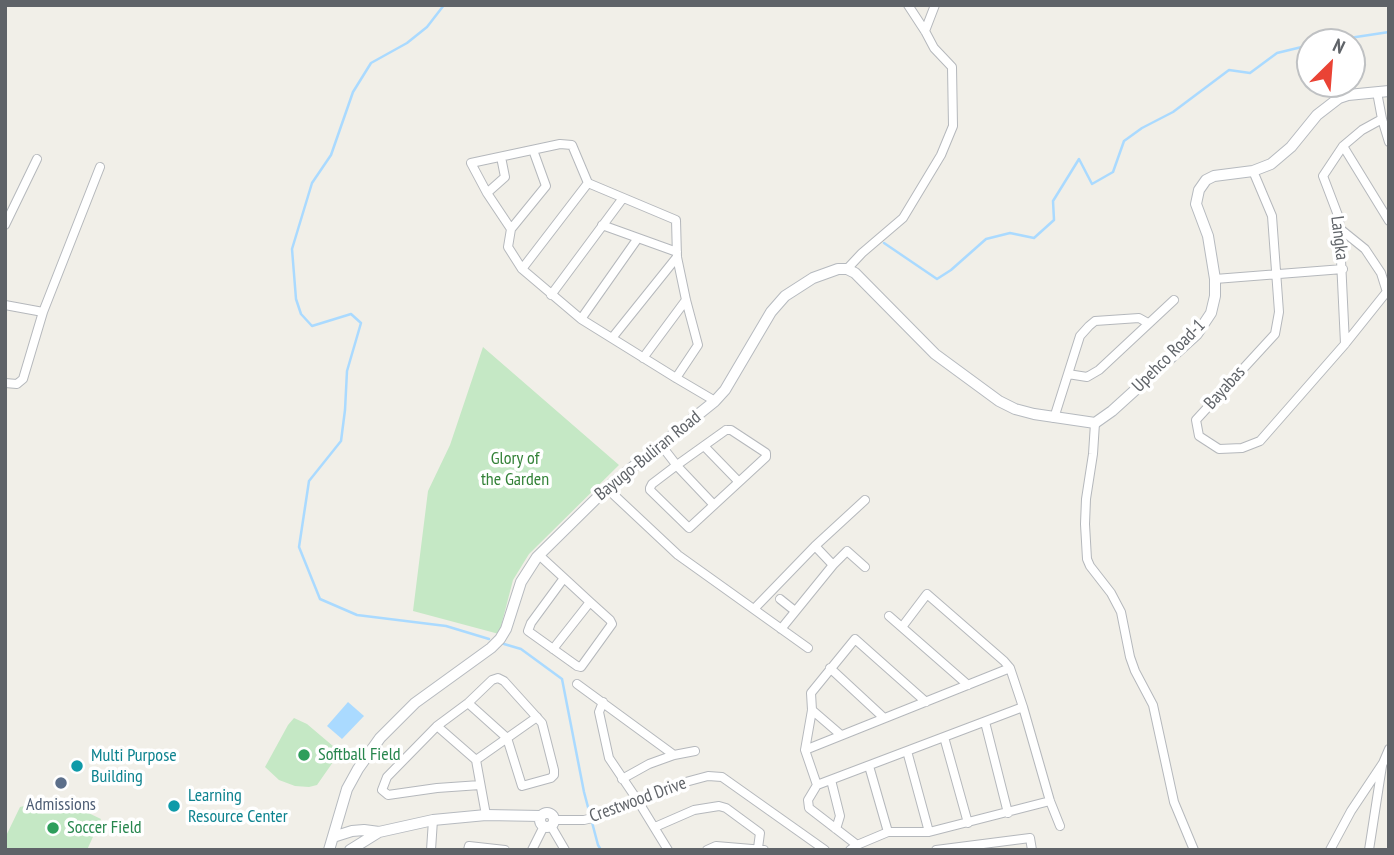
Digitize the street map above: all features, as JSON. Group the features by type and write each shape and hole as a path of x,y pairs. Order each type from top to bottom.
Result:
{"street":[{"path":"908,5 934,48 952,67 953,126 941,155 903,218 847,269 855,273 936,354 999,401 1034,414 1095,423 1086,499 1087,559 1121,612 1133,664 1153,705 1174,802 1194,850"},
{"path":"925,31 935,5"},
{"path":"1383,92 1382,120 1389,142"},
{"name":"Upehco Road-1","path":"1095,423 1112,411 1203,328 1211,313 1215,279 1208,236 1196,204 1199,190 1206,180 1214,176 1253,172 1271,164 1291,147 1317,115 1333,102 1348,95 1383,92"},
{"name":"Langka","path":"1345,344 1339,218 1323,176 1343,146 1362,130 1382,120"},
{"path":"511,229 471,163 561,144 572,145 588,183 676,220 677,255 698,345 676,378"},
{"path":"1343,146 1389,221"},
{"path":"533,150 546,186 511,229 508,247 522,269 581,319 715,401"},
{"path":"487,193 505,177 501,157"},
{"path":"5,225 37,159"},
{"path":"5,383 17,384 23,379 43,312 100,167"},
{"name":"Bayabas","path":"1253,172 1272,216 1279,312 1275,334 1196,420 1199,436 1219,449 1242,448 1261,441 1388,290"},
{"path":"522,269 588,183"},
{"path":"551,295 623,198"},
{"path":"603,225 677,255"},
{"path":"1339,228 1365,249 1388,290"},
{"path":"581,319 638,238"},
{"path":"612,338 677,255"},
{"name":"Bayugo-Buliran Road","path":"329,850 347,789 380,738 415,702 500,639 506,629 521,582 539,555 608,486 715,401 771,313 785,296 813,278 838,269 847,269"},
{"path":"1215,279 1343,269"},
{"path":"643,358 686,300"},
{"path":"1068,374 1087,377 1098,370 1174,300"},
{"path":"5,305 43,312"},
{"path":"1054,418 1080,336 1095,321 1139,317 1148,323"},
{"path":"726,430 731,430 765,453 766,457 689,528 650,490 652,484 677,465 726,430"},
{"path":"661,445 714,505"},
{"path":"704,446 739,481"},
{"path":"608,486 614,495 678,555 808,648"},
{"path":"754,609 815,546 865,500"},
{"path":"815,546 833,565"},
{"path":"781,629 847,551 865,568"},
{"path":"539,555 610,620 611,624 581,667 528,631 564,578"},
{"path":"902,627 927,594 1010,668 1060,826"},
{"path":"780,599 795,611"},
{"path":"553,649 590,602"},
{"path":"889,616 968,685"},
{"path":"817,785 805,750 811,693 855,639 926,702"},
{"path":"830,668 884,718"},
{"path":"805,750 1010,668"},
{"path":"468,703 507,738 522,786 554,775 542,723 504,681 498,678 492,680 468,703 437,726 387,777 383,788 388,795 480,785"},
{"path":"577,684 674,755"},
{"path":"603,702 599,712 609,758 655,827 667,850"},
{"path":"1023,707 817,785 808,800 809,808 836,829 853,847 888,832 929,832 1050,801"},
{"path":"811,710 841,735"},
{"path":"476,760 537,717"},
{"path":"985,722 1008,813"},
{"path":"437,726 476,760 486,815"},
{"path":"944,737 968,824"},
{"path":"1330,850 1389,749"},
{"path":"622,779 649,764 695,751"},
{"path":"907,751 929,832"},
{"path":"1368,850 1383,763"},
{"path":"869,766 888,832"},
{"name":"Crestwood Drive","path":"349,850 379,832 433,820 486,815 547,822 584,820 609,814 667,787 708,776 722,777 825,850"},
{"path":"831,780 839,816 836,829"},
{"path":"655,827 694,810 719,806 726,808 760,833 761,849 716,846 707,850"},
{"path":"431,850 433,820"},
{"path":"532,850 547,822 565,850"},
{"name":"Crestwood Drive","path":"332,837 352,831 379,832"},
{"path":"936,850 1030,838 1032,850"},
{"path":"468,850 469,846 505,850"}],"green space":[{"name":"Glory of the Garden","path":"483,347 619,465 529,554 513,580 499,634 413,611 428,491 450,445"},
{"name":"Softball Field","path":"294,718 307,724 340,752 317,785 295,786 279,780 265,767"},
{"name":"Soccer Field","path":"57,798 101,819 87,850 5,850 5,838 20,807"}],"water":[{"path":"348,702 364,716 342,739 327,726"}],"waterway":[{"path":"444,5 427,27 407,43 371,63 353,92 331,155 312,183 292,249 296,299 301,314 312,326 351,314 361,323 347,371 341,441 309,481 299,547 320,599 357,615 446,626 489,639"},
{"path":"1366,35 1389,32"},
{"path":"884,243 937,279 986,239 1010,233 1034,238 1054,220 1053,201 1079,159 1092,184 1113,172 1124,141 1173,112 1229,70 1250,73 1277,53 1296,48"},
{"path":"504,644 521,649 562,679 584,792 601,850"}],"place":[{"name":"Softball Field","path":"304,755"},
{"name":"Multi Purpose Building","path":"77,766"},
{"name":"Admissions","path":"61,783"},
{"name":"Learning Resource Center","path":"174,806"},
{"name":"Soccer Field","path":"53,828"}]}
